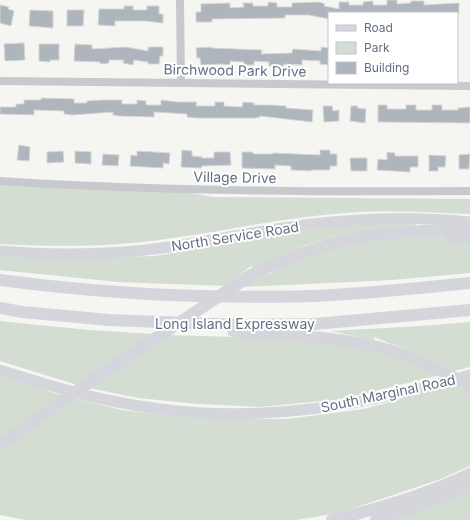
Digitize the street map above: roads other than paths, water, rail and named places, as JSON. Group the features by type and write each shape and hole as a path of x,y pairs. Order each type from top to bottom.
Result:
{"highway":[{"path":"0,445 66,398 251,275 293,256 339,241 381,234 470,229"},
{"path":"426,232 470,239"},
{"name":"Long Island Expressway","path":"0,280 112,292 240,297 350,294 470,283"},
{"name":"Long Island Expressway","path":"0,308 22,312 109,320 197,323 239,328 315,324 470,310"},
{"path":"239,328 347,341 378,347 410,357 440,370 470,386"},
{"path":"332,520 389,505 429,491 470,474"},
{"path":"376,520 470,486"}],"main road":[{"name":"North Service Road","path":"0,251 76,254 111,253 168,247 303,225 362,219 414,218 470,222"},
{"name":"South Marginal Road","path":"0,370 51,386 98,398 168,410 205,413 258,414 313,409 361,402 444,382 470,374"}],"street":[{"path":"180,0 181,82"},
{"name":"Birchwood Park Drive","path":"0,81 470,86"},
{"name":"Village Drive","path":"0,182 284,192 470,191"}]}
